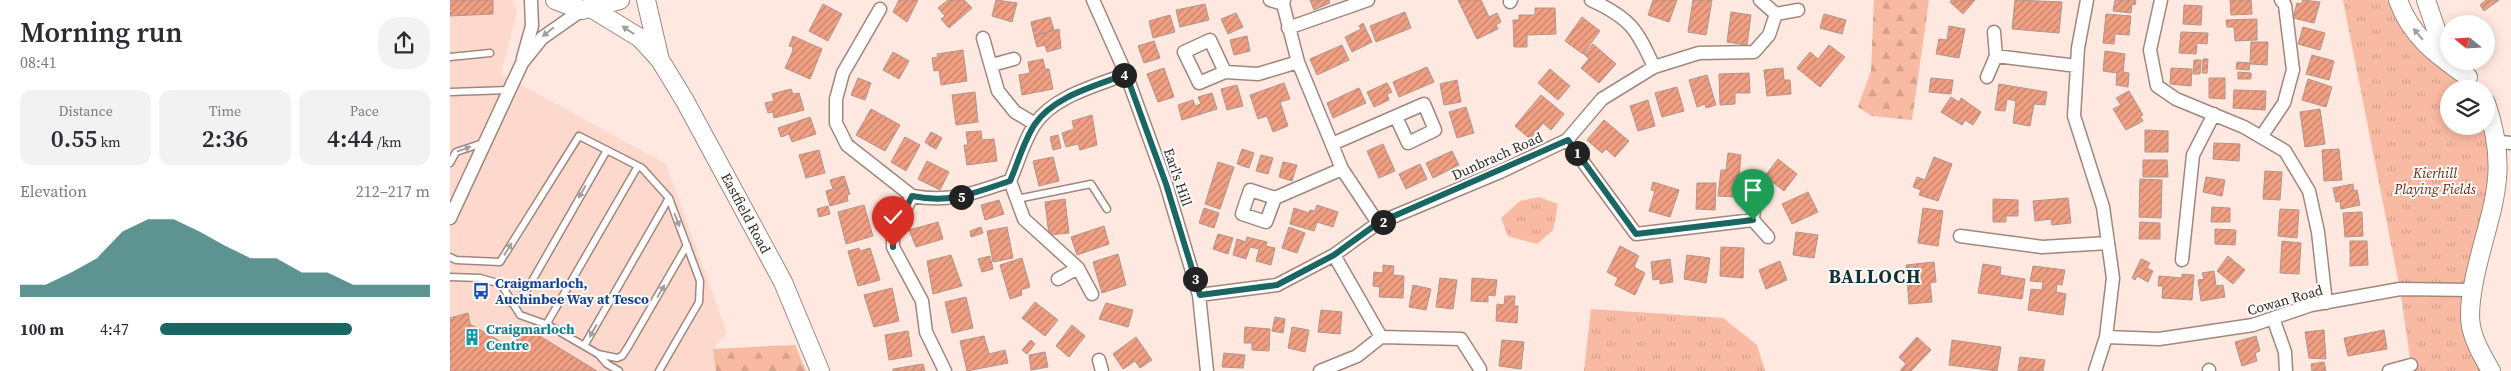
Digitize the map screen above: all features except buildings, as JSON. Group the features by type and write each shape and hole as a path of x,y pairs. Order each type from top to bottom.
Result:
{"street":[{"path":"522,63 532,26 532,0"},
{"name":"Eastfield Road","path":"555,0 586,9 640,38 660,60 685,101 783,282 820,371"},
{"path":"450,218 522,63 542,38 586,9 620,0"},
{"name":"Eastfield Road","path":"646,0 660,60"},
{"name":"Earl's Hill","path":"1093,0 1126,74 1166,184 1200,295 1207,371"},
{"path":"1591,0 1613,10 1638,32 1654,67"},
{"path":"1760,0 1776,14 1798,10"},
{"path":"2087,0 2078,48 2074,116 2103,207 2113,278 2106,337 2095,371"},
{"path":"2161,0 2150,50 2157,86 2176,98 2214,114 2285,151 2309,191 2318,232 2326,303"},
{"path":"2261,137 2284,103 2293,70 2285,5 2281,0"},
{"path":"2398,0 2405,19 2432,51 2468,80"},
{"path":"2426,0 2440,41"},
{"path":"1279,1 1298,62 1342,169 1378,223"},
{"path":"1288,28 1362,1"},
{"path":"880,9 843,73 836,99 836,123 847,145 912,196 934,200 961,197 1010,181"},
{"name":"Dunbrach Road","path":"1200,295 1277,285 1334,255 1378,223 1568,140 1602,99 1654,67 1699,53 1754,52 1769,35 1776,14"},
{"path":"1987,77 1996,56 1994,32"},
{"path":"983,38 998,91 1015,112 1035,124"},
{"path":"1996,56 2077,66"},
{"path":"992,65 1014,59"},
{"path":"1225,72 1258,74 1298,62"},
{"path":"1092,294 1078,268 1024,220 1010,181 1035,124 1053,106 1080,92 1126,74"},
{"path":"2182,260 2193,155 2214,114"},
{"path":"1332,144 1396,117"},
{"path":"2491,371 2478,348 2470,325 2472,290 2478,261 2501,190 2506,143 2495,121"},
{"path":"1568,140 1636,234 1753,220"},
{"path":"1275,198 1342,169"},
{"path":"1755,195 1753,220 1768,237"},
{"path":"912,196 893,234 893,247 922,301 926,332 945,371"},
{"path":"1960,236 2042,247 2108,243"},
{"path":"1334,255 1382,337"},
{"path":"1058,279 1078,268"},
{"name":"Cowan Road","path":"2106,337 2159,339 2253,325 2311,305 2400,290 2472,290"},
{"path":"2273,318 2285,352 2286,371"},
{"path":"1320,371 1358,356 1382,337 1461,339 1480,369"},
{"path":"2389,371 2411,365"}],"lane":[{"path":"450,57 490,53"},
{"path":"450,92 508,90"},
{"path":"450,258 456,260 500,262 579,136 638,166 668,198 700,281 699,302 659,371"},
{"path":"450,163 456,152 484,142"},
{"path":"511,304 523,296 528,288 607,150"},
{"path":"546,325 638,166"},
{"path":"1017,199 1091,184 1107,209"},
{"path":"584,346 668,198"},
{"path":"450,277 492,280 501,284 511,304 520,315 546,325 598,354 617,358 622,356 687,245"},
{"path":"598,354 607,364 619,371"}],"shaded area":[{"path":"450,0 512,0 517,13 501,74 666,164 727,333 713,349 716,371 450,371"}],"green space":[{"path":"1874,0 1929,0 1912,120 1872,116 1858,107 1871,71"},
{"name":"Kierhill Playing Fields","path":"2343,0 2386,0 2440,51 2440,70 2461,70 2468,77 2469,80 2440,80 2440,135 2487,135 2492,157 2492,187 2464,290 2483,371 2412,371 2400,289"},
{"path":"1539,197 1558,204 1553,230 1537,244 1508,236 1501,218 1520,201"},
{"path":"1591,309 1723,318 1757,345 1765,371 1584,371"},
{"path":"795,345 806,371 716,371 713,349"}],"place":[{"name":"Craigmarloch, Auchinbee Way at Tesco","path":"481,291"},
{"name":"Craigmarloch Centre","path":"472,337"}],"district":[{"name":"BALLOCH","path":"1875,276"}],"route":[{"path":"893,247 893,234 912,196 934,200 961,197 1010,181 1035,124 1053,106 1080,92 1126,74 1166,184 1200,295 1277,285 1334,255 1378,223 1500,172 1568,140 1636,234 1753,220"}]}
